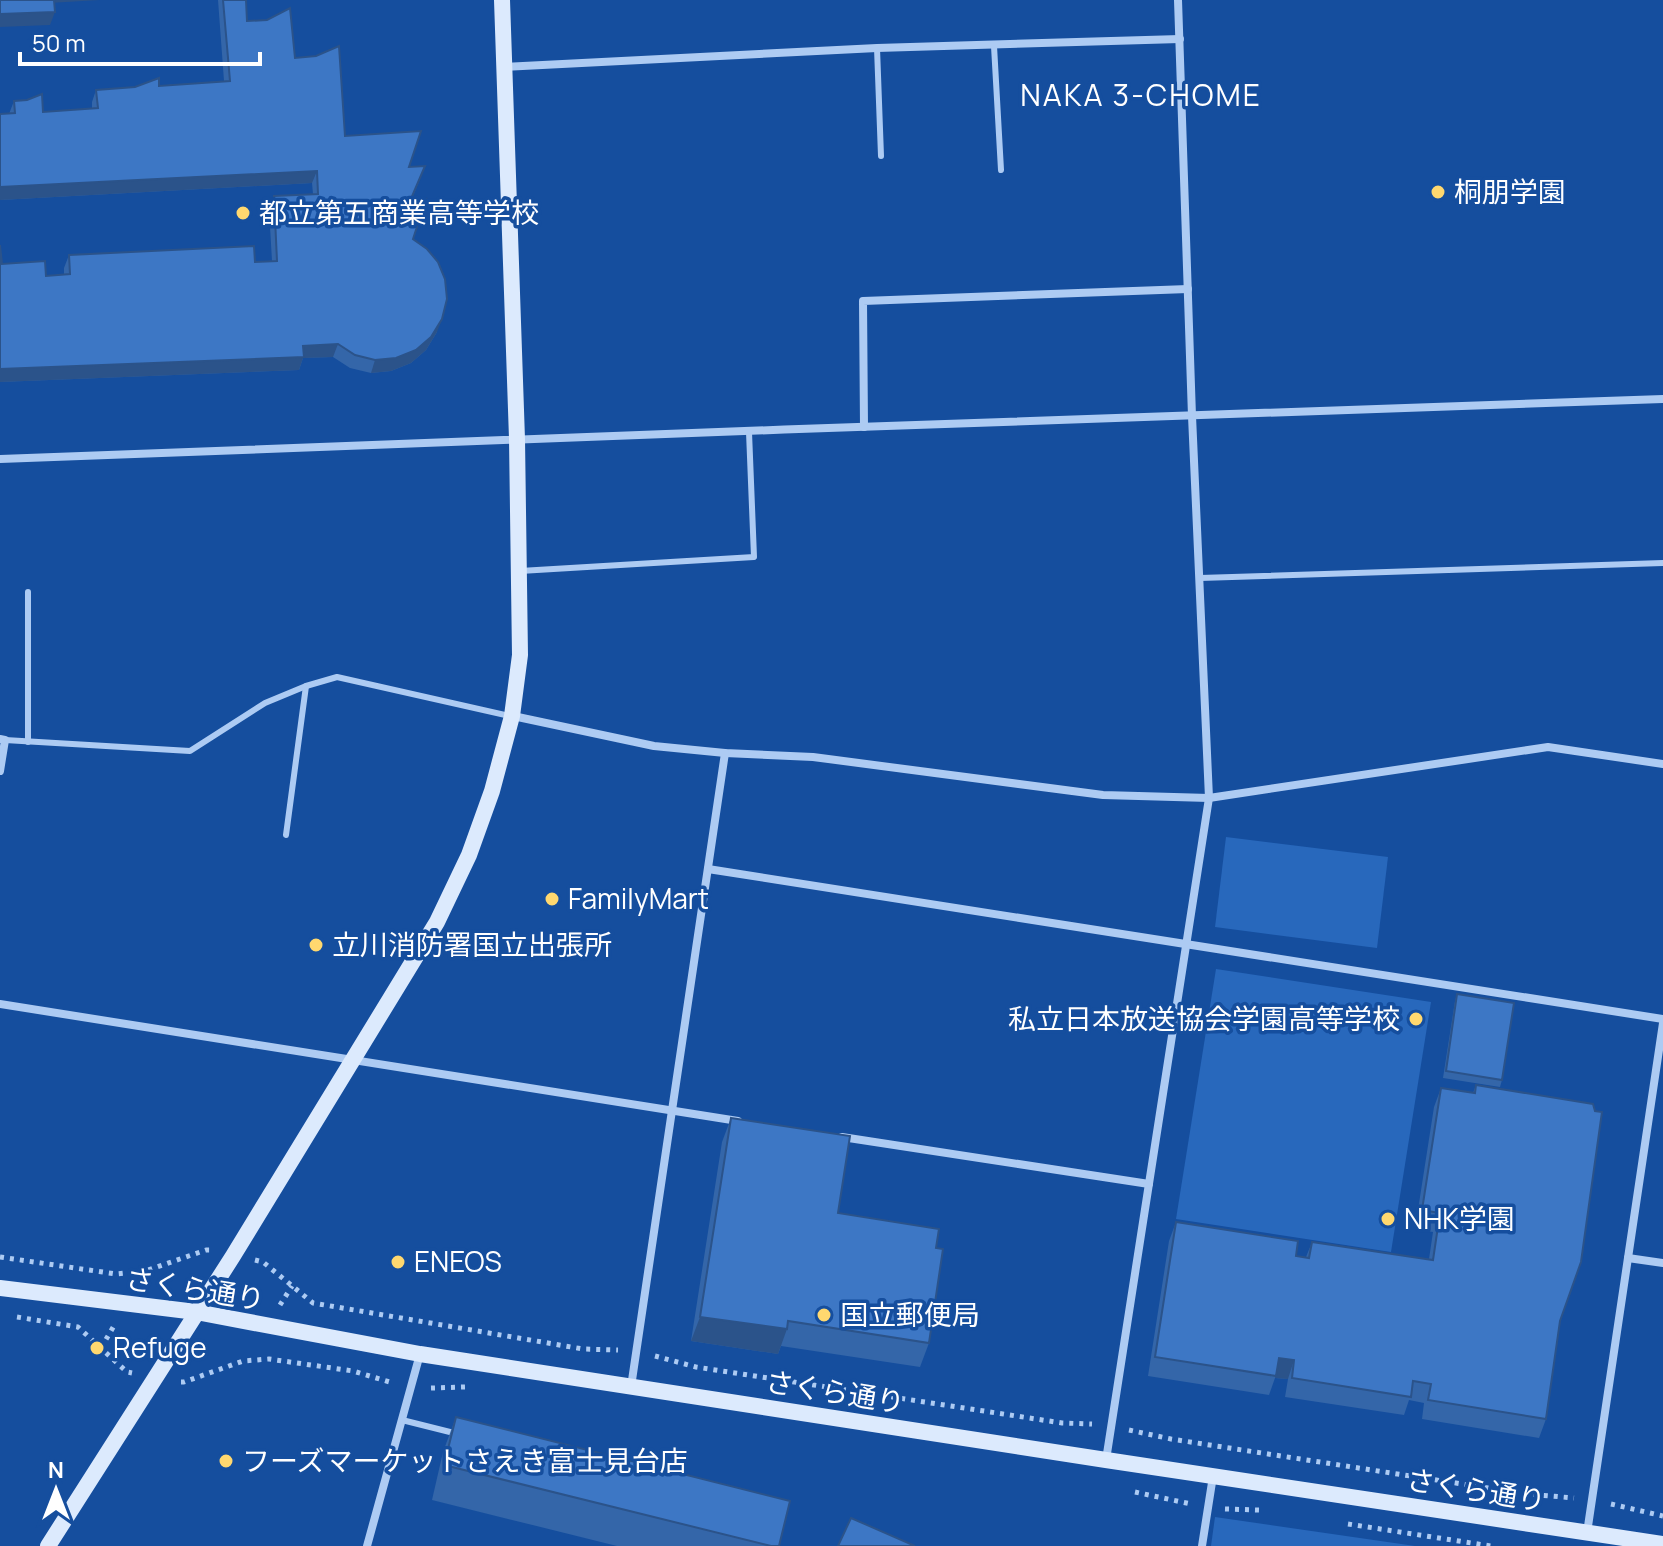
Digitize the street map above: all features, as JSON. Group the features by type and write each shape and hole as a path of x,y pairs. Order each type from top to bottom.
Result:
{"street":[{"path":"48,1546 233,1256 437,922 469,855 492,791 512,716 520,655 517,439 502,0"},
{"path":"1106,1460 1209,798 1178,0"},
{"path":"504,67 877,48 1180,39"},
{"path":"864,427 863,301 1188,289"},
{"path":"0,459 1663,399"},
{"path":"512,716 654,746 813,757 1103,795 1209,798 1548,747 1663,764"},
{"path":"0,771 2,740"},
{"path":"631,1387 725,753"},
{"path":"708,869 1663,1021 1587,1533"},
{"path":"0,1004 749,1123"},
{"path":"826,1135 1149,1184"},
{"path":"1628,1258 1663,1263"},
{"name":"さくら通り","path":"0,1288 196,1312 420,1354 1663,1544"},
{"path":"367,1546 420,1354"},
{"path":"1202,1546 1213,1476"}],"lane":[{"path":"994,46 1001,170"},
{"path":"877,48 881,156"},
{"path":"520,571 754,557 749,432"},
{"path":"1200,578 1663,563"},
{"path":"28,592 28,742"},
{"path":"2,740 190,751 265,703 337,677 512,716"},
{"path":"286,835 306,686"},
{"path":"402,1420 462,1435"}],"path":[{"path":"0,1257 116,1274 145,1271 206,1250"},
{"path":"263,1262 313,1303 583,1349 616,1350"},
{"path":"16,1317 78,1327 127,1372"},
{"path":"660,1357 696,1367 1062,1423 1089,1423"},
{"path":"184,1382 243,1361 269,1359 353,1371 390,1382"},
{"path":"1138,1431 1171,1439 1570,1498"},
{"path":"1620,1505 1663,1516"},
{"path":"1234,1510 1272,1512"},
{"path":"1334,1522 1491,1546"}],"shaded area":[{"path":"1226,837 1388,857 1377,948 1215,927"},
{"path":"1216,969 1431,1002 1391,1252 1176,1219"},
{"path":"1215,1517 1415,1546 1211,1546"}],"building":[{"path":"0,0 54,0 55,12 0,14"},
{"path":"223,0 246,0 247,21 267,20 290,8 295,58 316,56 339,46 345,136 421,131 409,167 425,166 410,201 426,199 413,239 438,262 445,279 447,299 442,319 431,337 416,350 396,358 375,360 355,355 338,344 303,346 304,357 0,369 0,245 2,264 45,261 46,276 70,274 69,255 254,246 255,262 277,261 274,196 318,194 317,171 0,187 0,114 15,113 14,101 42,94 43,112 98,108 96,90 135,87 159,78 159,86 230,81"},
{"path":"1457,994 1514,1003 1502,1080 1446,1071"},
{"path":"1476,1085 1593,1104 1595,1111 1602,1112 1581,1262 1560,1321 1546,1419 1428,1400 1431,1384 1413,1381 1411,1397 1292,1378 1294,1360 1279,1358 1276,1376 1155,1357 1176,1222 1298,1241 1296,1256 1309,1258 1312,1242 1433,1260 1440,1213 1422,1210 1441,1088 1475,1093"},
{"path":"731,1118 850,1136 838,1213 939,1229 936,1248 943,1249 929,1343 788,1321 787,1329 700,1317"},
{"path":"456,1417 790,1501 779,1546 444,1465"},
{"path":"851,1518 915,1546 838,1546"}],"place":[{"name":"桐朋学園","path":"1438,192"},
{"name":"都立第五商業高等学校","path":"243,213"},
{"name":"FamilyMart","path":"552,899"},
{"name":"立川消防署国立出張所","path":"316,945"},
{"name":"私立日本放送協会学園高等学校","path":"1416,1019"},
{"name":"NHK学園","path":"1388,1219"},
{"name":"ENEOS","path":"398,1262"},
{"name":"国立郵便局","path":"824,1315"},
{"name":"Refuge","path":"97,1348"},
{"name":"フーズマーケットさえき富士見台店","path":"226,1461"}],"district":[{"name":"NAKA 3-CHOME","path":"1141,96"}]}
